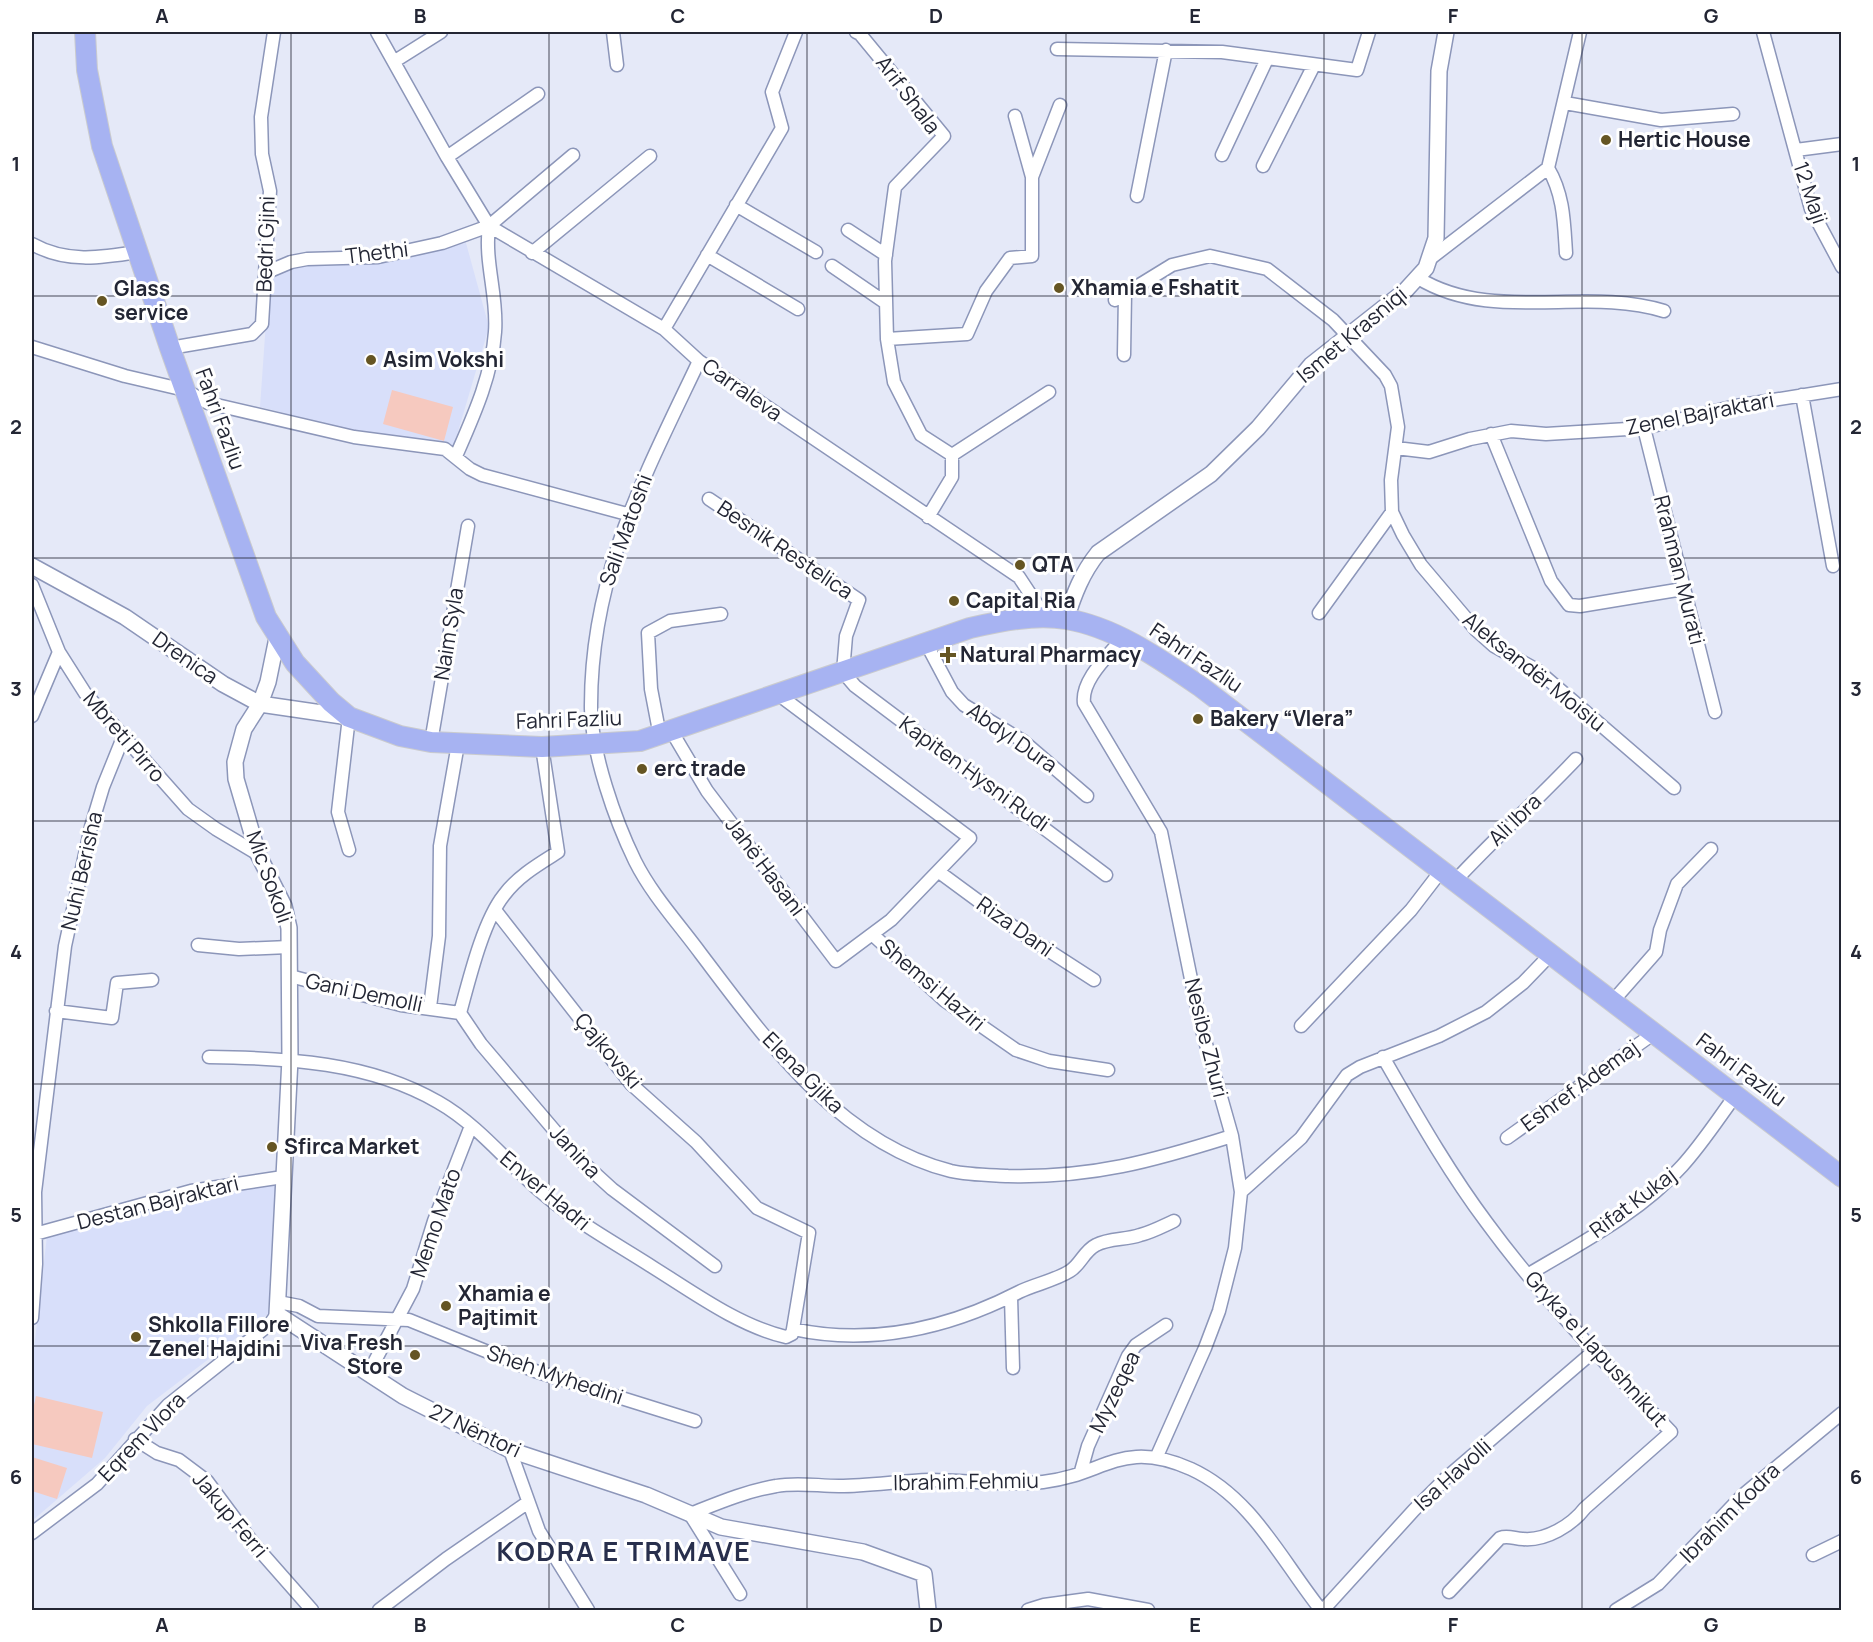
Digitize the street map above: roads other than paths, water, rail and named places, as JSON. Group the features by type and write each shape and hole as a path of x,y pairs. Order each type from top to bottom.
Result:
{"main road":[{"name":"Fahri Fazliu","path":"85,32 87,70 102,146 170,348 254,584 277,638 315,686 350,717 400,736 431,742 542,747 640,741 666,734 970,628 1009,620 1046,618 1066,619 1090,625 1158,657 1201,687 1842,1177"}],"street":[{"name":"Bedri Gjini","path":"170,348 252,334 258,330 264,317 270,191 262,154 261,117 274,32"},
{"name":"Carraleva","path":"377,32 447,157 489,226 664,329 699,361 1019,577 1046,618"},
{"path":"394,61 441,32"},
{"path":"613,32 617,65"},
{"path":"664,329 782,128 772,92 796,32"},
{"name":"Arif Shala","path":"856,32 861,34 944,136 895,187 886,255 886,303 887,339 894,382 921,435 952,455"},
{"path":"1058,49 1222,52 1357,70 1369,32"},
{"name":"Ismet Krasniqi","path":"1066,619 1076,589 1098,553 1211,474 1258,428 1311,365 1349,338 1418,278 1431,258 1437,215 1439,71 1446,32"},
{"path":"1431,258 1548,168 1580,32"},
{"name":"12 Maji","path":"1763,32 1811,209 1842,267"},
{"path":"1137,196 1166,50"},
{"path":"1222,156 1267,58"},
{"path":"1263,166 1314,65"},
{"path":"447,157 538,94"},
{"path":"1565,103 1661,120 1733,114"},
{"path":"1032,177 1060,105"},
{"path":"887,339 967,334 986,291 1011,258 1032,256 1032,177 1016,116"},
{"name":"12 Maji","path":"1796,150 1842,144"},
{"path":"456,456 481,396 496,331 486,247 489,226 573,155"},
{"path":"532,253 650,156"},
{"path":"1548,168 1562,200 1566,253"},
{"path":"736,206 816,252"},
{"name":"Thethi","path":"265,273 291,261 378,257 442,243 489,226"},
{"path":"848,230 886,255"},
{"path":"32,244 72,258 95,258 137,252"},
{"path":"707,255 798,309"},
{"name":"Aleksandër Moisiu","path":"1124,355 1120,297 1172,265 1210,256 1267,269 1333,320 1385,375 1391,386 1398,427 1391,480 1392,512 1402,535 1421,565 1476,630 1494,646 1537,670 1674,788"},
{"path":"832,266 886,303"},
{"path":"1418,278 1430,285 1485,300 1552,304 1633,303 1664,311"},
{"path":"32,347 125,376 185,390 219,405 354,437 437,447 456,456 470,469 482,475 627,514"},
{"name":"Sali Matoshi","path":"594,745 592,676 605,585 627,514 699,361"},
{"name":"Zenel Bajraktari","path":"1396,448 1429,452 1491,434 1511,431 1546,434 1644,428 1736,406 1842,388"},
{"path":"928,517 952,477 952,455 1049,392"},
{"name":"Zenel Bajraktari","path":"1802,395 1833,566"},
{"name":"Rrahman Murati","path":"1644,428 1715,712"},
{"path":"1491,434 1551,581 1569,605 1580,606 1683,589"},
{"name":"Besnik Restelica","path":"709,499 859,600 846,636 843,672"},
{"path":"1319,613 1392,512"},
{"name":"Naim Syla","path":"431,742 468,526"},
{"name":"Drenica","path":"32,568 125,617 223,684 260,704 350,717"},
{"name":"Mbreti Pirro","path":"32,585 59,652 85,693 188,809 216,830 258,854"},
{"path":"666,734 651,689 648,633 670,621 721,614"},
{"name":"Mic Sokoli","path":"277,638 274,664 260,704 244,729 235,762 236,779 258,854 284,906 289,948 290,1059 277,1308"},
{"name":"Nesibe Zhuri","path":"1122,639 1087,685 1083,694 1084,703 1161,832 1200,1023 1232,1136 1241,1192 1235,1248 1219,1311 1157,1456"},
{"name":"Abdyl Dura","path":"926,643 952,692 964,705 1023,741 1087,796"},
{"path":"32,716 59,652"},
{"name":"Kapiten Hysni Rudi","path":"843,672 869,697 1016,804 1106,875"},
{"name":"Shemsi Haziri","path":"779,695 970,838 939,872 873,935 944,1000 1016,1050 1049,1061 1108,1070"},
{"path":"349,850 338,812 350,717"},
{"name":"Jahë Hasani","path":"666,734 836,961 873,935"},
{"name":"Nuhi Berisha","path":"32,1318 36,1264 35,1192 64,946 91,827 103,787 124,735"},
{"path":"430,1007 439,945 440,846 458,744"},
{"name":"Elena Gjika","path":"594,745 628,845 648,883 750,1018 790,1065 828,1103 882,1141 910,1157 956,1172 1027,1176 1128,1167 1232,1136"},
{"path":"460,1013 495,910 512,886 558,852 542,747"},
{"name":"Ali Ibra","path":"1448,876 1537,800 1576,759"},
{"path":"1612,1002 1656,952 1660,930 1677,884 1711,849"},
{"name":"Riza Dani","path":"939,872 1026,936 1094,980"},
{"path":"1301,1026 1411,910 1448,876"},
{"name":"Çajkovski","path":"495,910 621,1073 696,1142 757,1208 809,1233 805,1268 793,1329"},
{"name":"Mic Sokoli","path":"198,945 239,949 289,948"},
{"path":"1241,1192 1301,1138 1347,1075 1438,1036 1486,1012 1523,983 1550,955"},
{"name":"Gani Demolli","path":"290,976 401,1005 430,1007 460,1013"},
{"path":"56,1011 112,1018 117,983 152,980"},
{"name":"Janina","path":"460,1013 481,1044 577,1156 612,1189 715,1266"},
{"name":"Eshref Ademaj","path":"1507,1138 1653,1034"},
{"path":"209,1057 290,1059"},
{"name":"Gryka e Llapushnikut","path":"1383,1058 1454,1176 1488,1224 1594,1351 1671,1432 1585,1508 1574,1523 1533,1539 1506,1536 1500,1538 1449,1592"},
{"name":"Enver Hadri","path":"290,1059 388,1080 439,1102 471,1126 524,1176 583,1225 741,1319 786,1337 792,1334 793,1329 823,1336 884,1336 914,1331 1011,1297 1070,1271 1097,1245 1142,1235 1174,1221"},
{"name":"Rifat Kukaj","path":"1528,1274 1571,1249 1660,1187 1682,1166 1735,1096"},
{"name":"Memo Mato","path":"368,1374 413,1289 434,1221 471,1126"},
{"name":"Destan Bajraktari","path":"35,1234 191,1191 283,1177"},
{"path":"1011,1297 1013,1368"},
{"name":"Sheh Myhedini","path":"277,1308 299,1306 318,1316 418,1322 535,1371 695,1421"},
{"name":"27 Nëntori","path":"277,1308 368,1374 422,1407 510,1450 646,1495 690,1514 744,1533 829,1544 891,1560 924,1574 928,1611"},
{"name":"Eqrem Vlora","path":"32,1533 97,1484 135,1439 168,1405 270,1324 277,1308"},
{"name":"Myzeqea","path":"1081,1471 1088,1446 1128,1356 1136,1345 1166,1325"},
{"name":"Isa Havolli","path":"1322,1611 1445,1479 1594,1351"},
{"name":"Ibrahim Kodra","path":"1616,1611 1658,1584 1743,1495 1842,1413"},
{"name":"Jakup Ferri","path":"135,1439 157,1453 179,1460 207,1481 253,1543 312,1611"},
{"path":"510,1450 527,1503 553,1555 588,1611"},
{"name":"Ibrahim Fehmiu","path":"690,1514 759,1489 777,1486 839,1486 929,1480 1041,1482 1122,1458 1157,1456 1191,1469 1230,1494 1269,1537 1322,1611"},
{"path":"379,1611 446,1559 527,1503"},
{"path":"690,1514 740,1594"},
{"path":"1814,1555 1842,1541"},
{"path":"1028,1611 1044,1605 1088,1599 1148,1611"}],"place":[{"name":"Hertic House","path":"1606,140"},
{"name":"Xhamia e Fshatit","path":"1059,288"},
{"name":"Glass service","path":"102,301"},
{"name":"Asim Vokshi","path":"371,360"},
{"name":"QTA","path":"1020,565"},
{"name":"Capital Ria","path":"954,601"},
{"name":"Natural Pharmacy","path":"948,655"},
{"name":"Bakery “Vlera”","path":"1198,719"},
{"name":"erc trade","path":"642,769"},
{"name":"Sfirca Market","path":"272,1147"},
{"name":"Xhamia e Pajtimit","path":"446,1306"},
{"name":"Shkolla Fillore Zenel Hajdini","path":"136,1337"},
{"name":"Viva Fresh Store","path":"415,1355"}],"district":[{"name":"KODRA E TRIMAVE","path":"624,1552"}]}
